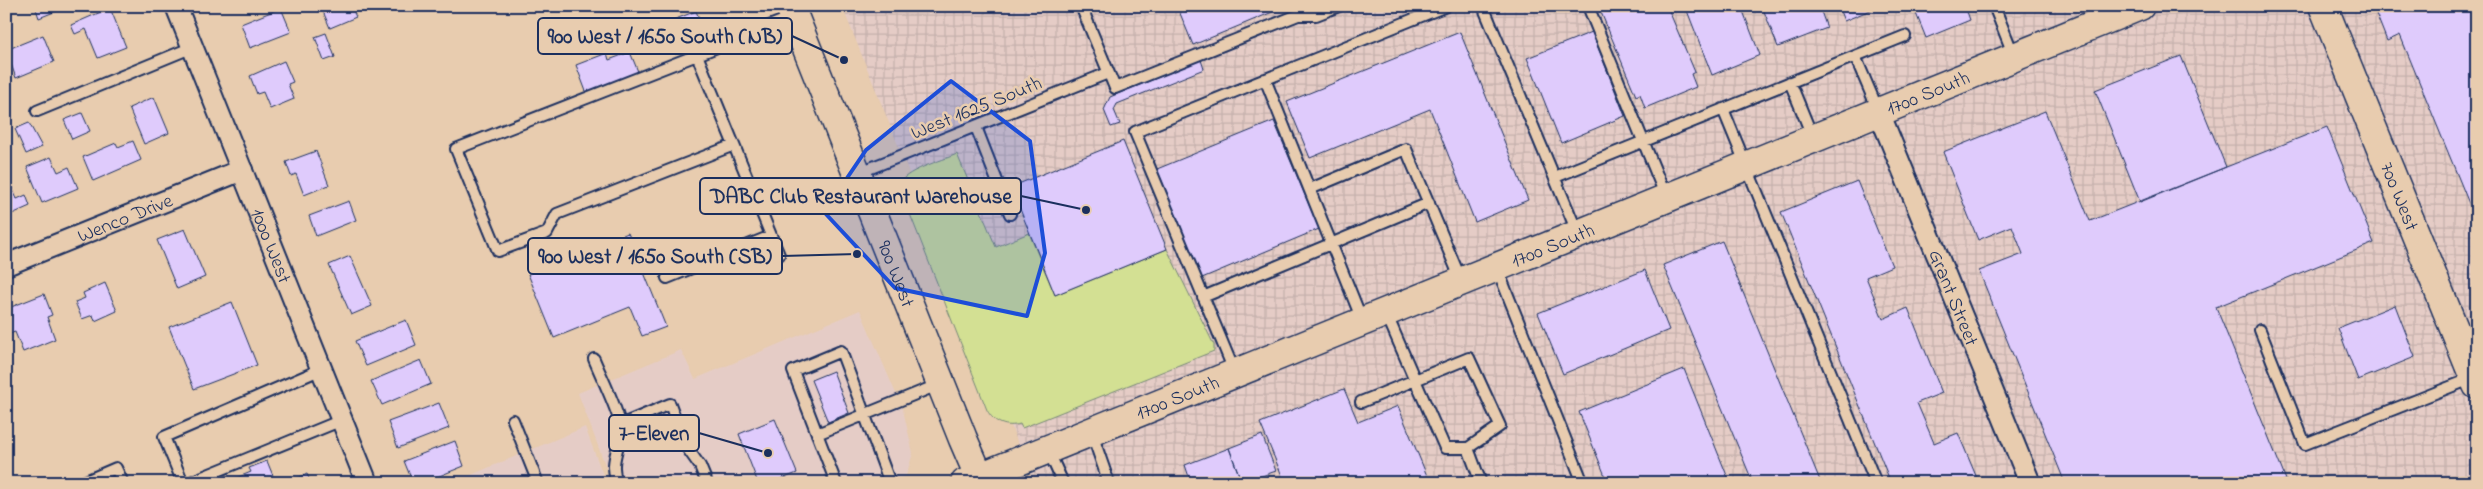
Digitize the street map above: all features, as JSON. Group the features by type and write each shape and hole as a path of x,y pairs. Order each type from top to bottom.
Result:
{"street":[{"name":"1000 West","path":"176,6 367,483"},
{"name":"700 West","path":"2323,6 2475,381"},
{"name":"1700 South","path":"976,481 1048,449 2132,8"},
{"name":"900 West","path":"792,11 858,174 976,481"},
{"name":"Grant Street","path":"1879,112 2030,483"},
{"name":"Wenco Drive","path":"6,265 242,170"}],"lane":[{"path":"1081,6 1115,88 1298,15 1316,16 1339,6"},
{"path":"1235,373 1135,132 1446,6"},
{"path":"1483,6 1579,234"},
{"path":"1588,6 1666,198"},
{"path":"1994,6 2015,57"},
{"path":"734,145 557,214 547,233 498,251 456,148 697,55 792,11"},
{"path":"1555,177 1905,36"},
{"path":"37,110 193,47"},
{"path":"697,55 779,255"},
{"path":"1855,56 1879,112"},
{"name":"West 1625 South","path":"858,174 1108,72"},
{"path":"1265,79 1332,244 1374,317 1415,380 1445,448 1468,448 1500,426 1470,358 1415,380 1361,402"},
{"path":"1790,82 1813,139"},
{"path":"1723,109 1876,483"},
{"path":"976,127 1010,214"},
{"path":"1310,189 1406,149 1462,281"},
{"path":"1203,297 1429,203"},
{"path":"667,278 771,236"},
{"path":"1497,267 1584,483"},
{"path":"2260,330 2305,444 2475,381"},
{"path":"836,483 793,371 841,351 890,483"},
{"path":"594,360 620,425 618,448 612,469 617,483"},
{"path":"183,483 164,437 322,369"},
{"path":"817,434 940,384"},
{"path":"620,425 670,404 685,445 700,466 707,483"},
{"path":"188,483 342,420"},
{"path":"513,420 538,483"},
{"path":"1092,431 1106,482"},
{"path":"1468,448 1481,483"},
{"path":"1048,449 1063,483"},
{"path":"81,483 116,468 123,483"}],"highlighted area":[{"path":"951,81 1030,141 1045,253 1027,316 895,288 824,212 866,150"}],"shaded area":[{"path":"842,6 2477,6 2477,483 1034,483"},
{"path":"860,310 903,410 913,453 906,476 889,483 612,483 578,393 681,350 695,379"},
{"path":"585,427 606,483 452,483"}],"green space":[{"path":"957,154 996,247 1029,233 1055,295 1167,249 1214,345 1214,351 1022,428 1020,424 1005,425 993,418 987,410 899,186 907,176 915,171"}],"building":[{"path":"35,6 69,6 39,18"},
{"path":"327,6 351,6 356,17 330,28 322,9"},
{"path":"1177,6 1287,6 1193,45"},
{"path":"1608,6 1667,6 1695,72 1691,74 1696,87 1645,108 1640,94 1636,96 1600,10"},
{"path":"1691,6 1741,6 1760,55 1712,75 1686,8"},
{"path":"1762,6 1819,6 1827,28 1778,47"},
{"path":"1838,6 1880,6 1844,21"},
{"path":"1913,6 1965,6 1970,20 1926,38"},
{"path":"2373,6 2477,6 2477,223 2400,35 2387,41"},
{"path":"110,8 126,47 98,58 86,29 75,34 71,25"},
{"path":"281,8 291,32 250,48 241,24"},
{"path":"696,11 706,36 672,50 661,25"},
{"path":"1460,32 1528,200 1475,222 1430,109 1310,158 1287,102"},
{"path":"1592,32 1625,116 1561,143 1527,58"},
{"path":"326,33 335,57 324,61 315,37"},
{"path":"43,35 54,62 16,78 6,50"},
{"path":"630,52 639,74 587,94 576,65 607,53 609,60"},
{"path":"2181,56 2226,167 2140,202 2095,90"},
{"path":"1201,60 1204,69 1117,104 1114,110 1120,124 1111,127 1104,110 1110,97"},
{"path":"284,61 293,82 288,84 294,99 270,109 263,92 257,94 250,76"},
{"path":"154,97 169,133 144,144 129,108"},
{"path":"2045,111 2090,221 2327,127 2374,243 2216,307 2286,480 2278,483 2065,483 1979,271 2023,254 2012,226 1978,240 1943,152"},
{"path":"82,113 90,131 72,139 64,120"},
{"path":"1274,121 1319,229 1202,278 1157,169"},
{"path":"29,123 42,147 26,154 15,129"},
{"path":"133,141 141,160 93,181 83,157 116,143 118,147"},
{"path":"1123,141 1167,249 1055,295 1011,187"},
{"path":"316,151 329,185 304,195 296,174 291,176 286,162"},
{"path":"51,157 58,172 69,167 78,188 42,203 27,167"},
{"path":"6,174 17,199 26,195 30,206 12,214 9,206 6,207"},
{"path":"1857,181 1892,266 1866,277 1883,319 1908,308 1942,393 1917,403 1934,443 1958,433 1979,483 1891,483 1781,212"},
{"path":"349,201 356,220 316,236 309,216"},
{"path":"185,229 205,277 177,289 157,240"},
{"path":"628,233 666,327 642,336 630,307 554,338 528,274"},
{"path":"1722,241 1821,483 1753,483 1663,265"},
{"path":"350,256 372,306 351,315 329,265"},
{"path":"1645,270 1669,330 1563,374 1538,313"},
{"path":"105,283 117,311 95,321 93,315 82,319 75,302 85,298 83,293"},
{"path":"44,294 52,315 47,317 55,339 23,352 15,332 9,334 6,327 6,309"},
{"path":"232,302 257,365 194,389 169,327"},
{"path":"2395,305 2415,357 2358,380 2338,328"},
{"path":"406,320 416,345 366,366 355,341"},
{"path":"421,360 431,384 382,405 371,381"},
{"path":"1684,369 1730,483 1608,483 1579,412"},
{"path":"833,371 849,413 828,422 811,380"},
{"path":"1344,389 1358,422 1398,406 1430,483 1285,483 1260,423"},
{"path":"439,403 449,428 398,448 388,422"},
{"path":"775,419 797,473 772,483 758,483 739,434"},
{"path":"1262,435 1276,471 1242,483 1229,448"},
{"path":"455,441 464,466 422,483 413,483 404,461"},
{"path":"1229,448 1242,483 1191,483 1185,465"},
{"path":"267,461 276,483 224,483 251,472 249,468"},
{"path":"307,474 311,483 285,483"}],"place":[{"name":"900 West / 1650 South (NB)","path":"844,60"},
{"name":"DABC Club Restaurant Warehouse","path":"1086,210"},
{"name":"900 West / 1650 South (SB)","path":"857,254"},
{"name":"7-Eleven","path":"768,453"}]}
